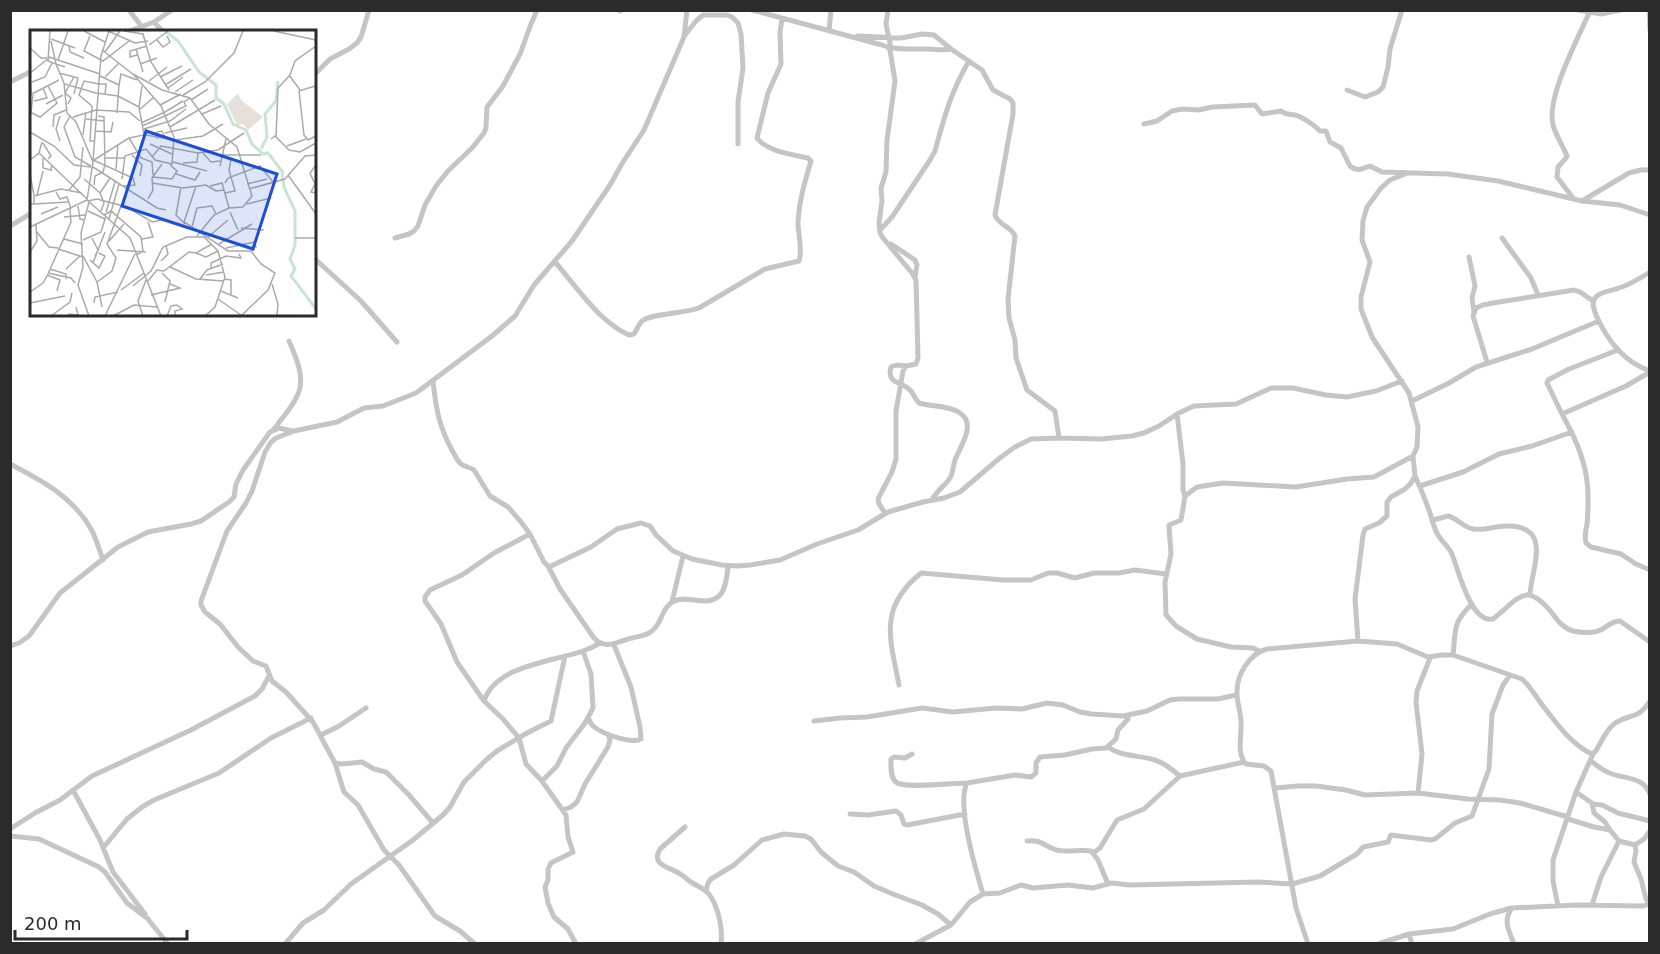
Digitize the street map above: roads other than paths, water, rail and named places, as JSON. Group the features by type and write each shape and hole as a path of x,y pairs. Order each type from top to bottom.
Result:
{"street":[{"path":"129,10 142,27"},
{"path":"159,10 163,16"},
{"path":"133,30 154,22 172,10"},
{"path":"316,73 330,59 357,43 369,10"},
{"path":"394,238 414,231 436,186 484,133 487,107 503,86 520,54 537,10"},
{"path":"684,37 687,10"},
{"path":"752,10 889,47 941,51 951,49"},
{"path":"829,31 831,10"},
{"path":"888,10 886,24 895,81 887,140 886,172 881,188 879,223 883,238 915,277"},
{"path":"1347,90 1365,97 1378,92 1383,87 1390,49 1402,10"},
{"path":"1578,10 1589,14 1621,10"},
{"path":"1649,10 1650,31"},
{"path":"1574,199 1557,177 1558,167 1567,156 1552,124 1552,118 1564,67 1589,14"},
{"path":"475,944 460,931 435,916 418,890 384,850 358,805 344,792 335,764 310,718 286,692 272,681 266,666 253,662 215,618 205,612 201,601 227,531 241,512 252,491 268,447 276,438 294,431 337,422 370,406 388,404 416,393 515,316 534,285 578,232 645,130 684,37 703,15 732,17 738,23 741,34 743,68 738,102 738,144"},
{"path":"555,262 597,311 629,336 634,334 646,318 688,312 699,308 765,269 799,261 801,256 798,235 799,210 811,161 808,158 770,148 757,138 768,93 781,64 782,19"},
{"path":"154,22 162,30"},
{"path":"849,36 901,38 929,34 939,38 986,74 995,93 1010,99 1013,103 1012,125 995,215 1000,223 1015,236 1009,278 1008,309 1016,340 1016,358 1027,390 1055,411 1059,438"},
{"path":"880,230 890,221 935,151 951,95 969,61"},
{"path":"10,82 30,72"},
{"path":"1144,124 1157,121 1177,109 1199,110 1255,105 1263,114 1281,111 1288,116 1297,116 1320,131 1326,132 1330,142 1341,148 1352,168 1360,170 1370,166 1383,172 1474,177 1582,201 1620,205 1650,215"},
{"path":"1582,201 1629,174 1650,170"},
{"path":"1410,173 1390,180 1367,207 1363,221 1362,240 1370,262 1361,297 1361,309 1372,337 1402,381 1412,401 1419,438 1413,456 1415,476 1441,540 1450,549 1472,604 1481,616 1490,620 1517,599 1530,594"},
{"path":"10,226 30,214"},
{"path":"1502,238 1531,278 1538,295"},
{"path":"887,242 915,260 917,265 915,277 918,362 915,365 895,365 890,369 891,378 908,388 919,403 956,411 966,420 967,429 964,441 951,476 932,500"},
{"path":"1469,257 1475,286 1472,298 1477,333 1487,362"},
{"path":"316,260 360,300 397,342"},
{"path":"1650,272 1625,286 1595,296 1593,301 1595,312 1607,337 1639,368 1650,372"},
{"path":"1474,312 1476,308 1483,305 1577,290 1593,301"},
{"path":"1412,401 1457,380 1470,370 1487,362 1533,349 1599,321"},
{"path":"10,646 29,636 60,593 118,547 140,535 201,521 229,502 234,496 236,484 243,470 266,436 296,401 300,392 300,375 289,341"},
{"path":"1618,350 1569,369 1548,380 1547,383 1578,443 1587,473 1586,543 1591,547 1622,554 1650,570"},
{"path":"885,513 878,499 896,459 896,411 903,371 906,366"},
{"path":"1562,414 1626,386 1650,372"},
{"path":"433,381 440,423 458,460 474,470 490,496 508,507 530,534 564,595 600,644"},
{"path":"548,566 591,547 617,529 641,523 650,526 665,544 683,556 728,566 780,560 858,530 885,513 960,492 1001,457 1031,439 1101,439 1132,436 1159,426 1194,406 1236,404 1271,388 1293,388 1347,397 1376,391 1402,381"},
{"path":"1177,414 1185,496 1180,519 1169,525 1171,554 1164,593 1166,615 1172,623 1197,639 1231,647 1253,648 1259,651"},
{"path":"274,429 294,431"},
{"path":"1420,486 1463,471 1499,454 1532,446 1572,432"},
{"path":"1185,496 1197,488 1223,483 1296,487 1374,477 1413,456"},
{"path":"10,464 52,488 70,502 90,528 103,560"},
{"path":"1358,641 1354,599 1365,529 1387,516 1387,502 1412,483 1415,476"},
{"path":"1433,520 1448,516 1473,529 1508,526 1528,531 1537,544 1537,562 1531,581 1530,594"},
{"path":"530,534 494,553 452,580 430,590 425,597 426,604 441,624 457,662 484,701 503,718 519,738 526,764 542,781 567,819 568,837 573,852 550,864 545,887 554,917 568,928 576,944"},
{"path":"672,602 683,556"},
{"path":"484,701 491,686 506,675 600,644 614,645 649,633 656,627 665,609 672,602 683,599 710,601 723,591 728,566"},
{"path":"899,685 890,634 891,619 899,596 921,573 1003,580 1031,579 1048,573 1075,578 1094,573 1119,573 1135,570 1166,574"},
{"path":"1530,594 1569,630 1598,632 1620,621 1650,642"},
{"path":"1453,655 1457,623 1472,604"},
{"path":"1244,762 1240,749 1242,725 1236,695 1242,671 1248,662 1259,651 1267,649 1358,641 1397,644 1430,657 1453,655 1522,679 1575,742 1593,754"},
{"path":"588,717 592,725 608,734 632,741 639,740 641,736 629,681 614,645"},
{"path":"542,781 554,770 583,727 593,706 591,674 584,651"},
{"path":"285,944 303,923 324,910 351,884 433,823 450,807 458,791 473,772 497,751 553,719 565,656"},
{"path":"1418,793 1422,754 1416,710 1417,691 1430,657"},
{"path":"915,944 951,925 970,902 983,894 1000,893 1023,885 1033,888 1068,885 1093,888 1108,884 1258,882 1292,884 1320,876 1357,854 1363,847 1388,842 1391,835 1435,839 1455,823 1472,816 1489,769 1492,714 1503,685 1510,675"},
{"path":"10,829 60,800 92,776 172,740 255,696 269,676"},
{"path":"814,721 856,718 922,708 953,712 989,709 1015,710 1047,703 1064,705 1092,714 1128,716 1147,711 1170,700 1218,699 1236,695"},
{"path":"1558,906 1552,870 1556,851 1576,792 1593,754 1608,729 1642,712 1650,701"},
{"path":"321,735 366,708"},
{"path":"912,754 905,758 891,759 892,777 897,783 907,786 967,783 1015,775 1031,777 1036,773 1036,761 1040,757 1065,756 1108,747 1116,739 1118,730 1128,716"},
{"path":"104,848 127,819 142,807 219,773 271,738 310,718"},
{"path":"563,810 578,802 585,784 608,747 610,740 608,734"},
{"path":"1108,747 1121,753 1154,759 1180,776"},
{"path":"1591,761 1612,774 1640,782 1645,785 1650,794"},
{"path":"335,764 362,762 374,769 386,772 433,823"},
{"path":"1094,853 1100,848 1117,820 1144,809 1180,776 1244,762 1269,768 1275,788 1292,884 1308,944"},
{"path":"967,783 965,814 972,856 983,894"},
{"path":"1275,788 1316,786 1376,795 1418,793 1500,800 1520,803 1610,830"},
{"path":"73,790 114,872 168,944"},
{"path":"1576,792 1592,804 1602,805 1618,813 1650,821"},
{"path":"1592,804 1594,813 1605,822 1619,841 1635,845 1650,831"},
{"path":"850,814 868,815 896,811 901,814 905,825 965,814"},
{"path":"685,827 660,849 657,858 664,867 681,874 710,896 721,928 721,944"},
{"path":"706,891 711,879 734,864 762,840 777,835 797,835 808,837 838,866 854,872 874,886 934,911 951,925"},
{"path":"10,836 39,839 93,864 105,872 127,903 147,918"},
{"path":"1027,841 1037,840 1061,851 1091,851 1098,860 1108,884"},
{"path":"1592,905 1601,877 1619,841"},
{"path":"1378,944 1409,934 1453,929 1511,908 1643,906 1649,904 1634,862 1635,845"},
{"path":"1511,908 1506,921 1514,944"},
{"path":"1409,934 1412,944"}]}
